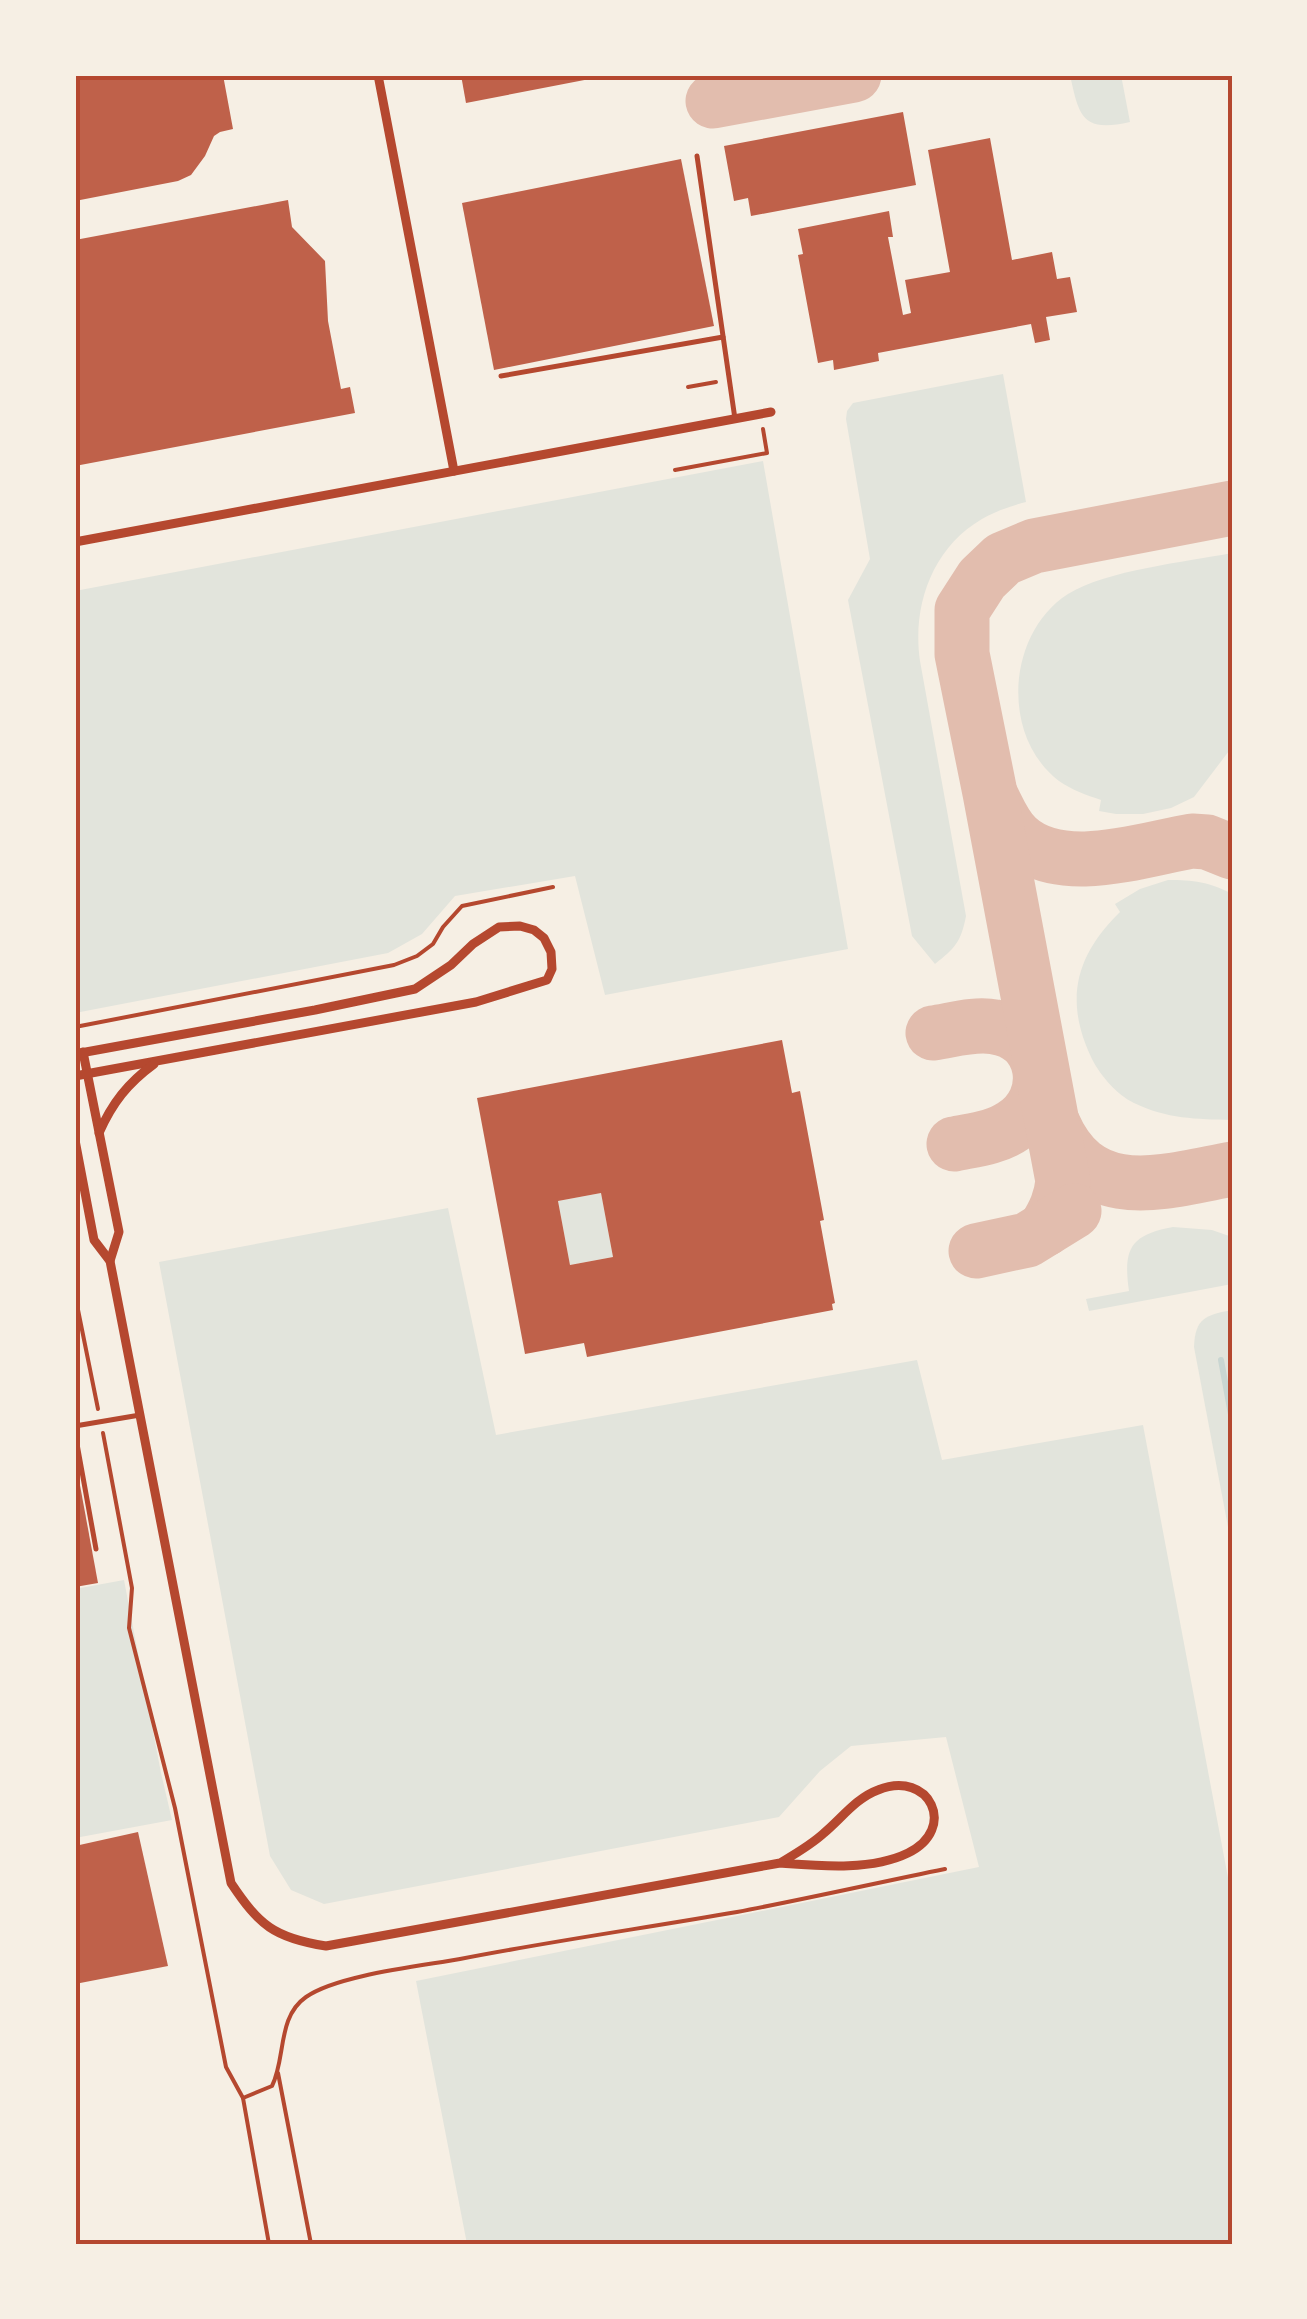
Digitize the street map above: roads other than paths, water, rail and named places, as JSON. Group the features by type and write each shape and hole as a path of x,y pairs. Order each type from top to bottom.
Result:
{"street":[{"path":"378,75 454,471"},
{"path":"75,542 765,413"},
{"path":"75,1076 86,1073 319,1030 476,1002 547,980 552,969 551,952 544,938 534,930 499,926 451,966 414,989 79,1053 86,1073 118,1232 110,1261"},
{"path":"315,1010 319,1030"},
{"path":"98,1135 122,1091 160,1060"},
{"path":"75,1140 94,1240 110,1261 232,1882 252,1914 277,1933 326,1946 780,1863 866,1864 908,1853 927,1840 935,1822 933,1806 919,1790 902,1783 875,1790 809,1846 780,1863"}],"lane":[{"path":"696,156 735,419"},
{"path":"501,376 723,337"},
{"path":"96,1549 75,1430 140,1415"}],"waterway":[{"path":"1221,1360 1232,1420"}]}
